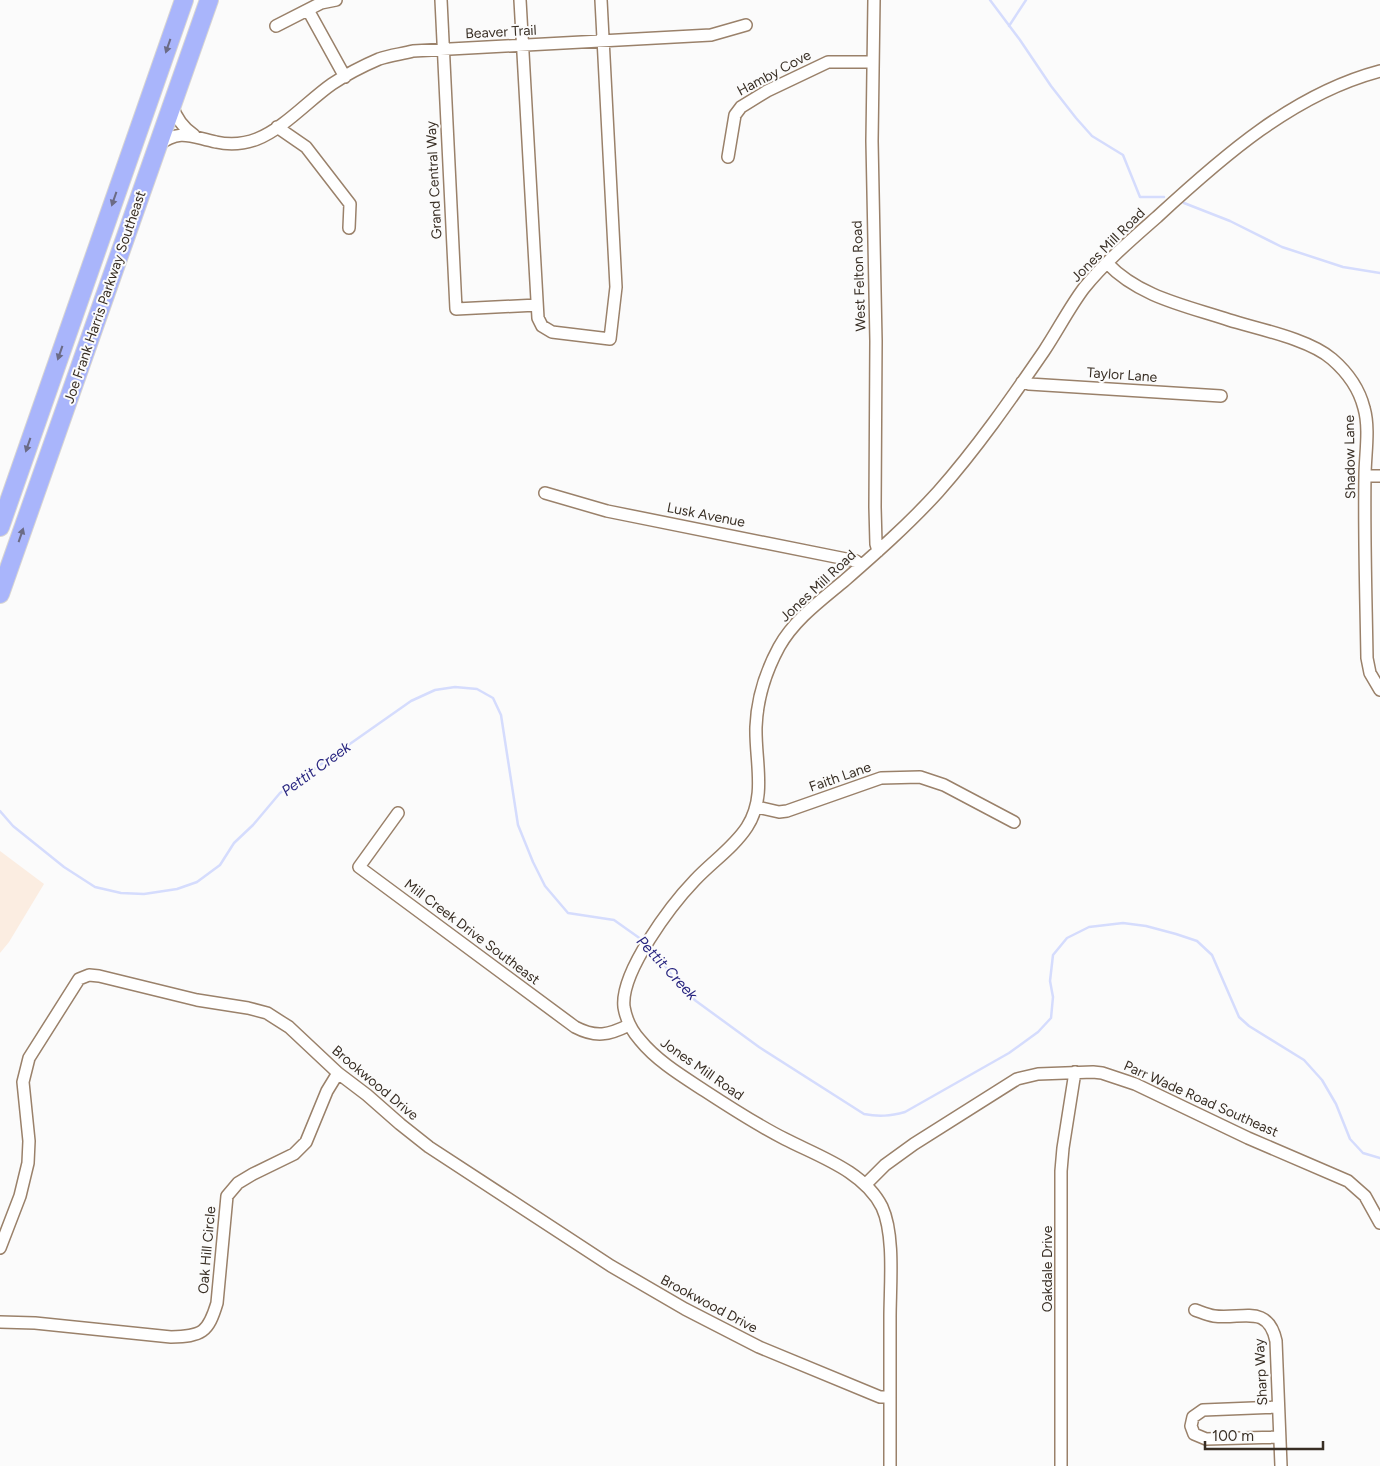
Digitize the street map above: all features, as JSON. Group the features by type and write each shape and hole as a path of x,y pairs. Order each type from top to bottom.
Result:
{"highway":[{"name":"Joe Frank Harris Parkway Southeast","path":"0,527 184,0"},
{"name":"Joe Frank Harris Parkway Southeast","path":"2,585 209,0"}],"street":[{"path":"276,26 321,3 336,0"},
{"name":"Grand Central Way","path":"441,0 456,310 537,305"},
{"path":"520,0 538,318 542,326 552,332 610,338 616,287 601,0"},
{"name":"West Felton Road","path":"874,0 872,141 876,341 876,544 878,551"},
{"path":"308,10 345,77"},
{"name":"Beaver Trail","path":"158,145 168,138 177,135 195,136 216,142 239,143 257,139 277,127 333,83 380,59 413,51 711,35 746,25"},
{"name":"Hamby Cove","path":"728,157 734,115 741,106 767,91 828,62 873,62"},
{"name":"Jones Mill Road","path":"890,1466 889,1233 886,1217 881,1206 865,1185 843,1168 746,1117 690,1082 648,1049 630,1025 625,1013 624,998 627,982 655,931 680,896 742,834 750,822 757,806 759,789 757,720 761,694 769,669 779,648 794,625 878,551 941,489 974,448 1022,382 1084,288 1107,263 1192,185 1260,131 1316,95 1346,81 1380,71"},
{"path":"172,104 181,124 195,136"},
{"path":"277,127 306,147 350,204 349,228"},
{"name":"Shadow Lane","path":"1107,263 1135,286 1167,300 1296,340 1318,350 1330,357 1352,380 1364,409 1366,429 1367,658 1370,672 1380,690"},
{"name":"Taylor Lane","path":"1022,382 1221,396"},
{"path":"1365,476 1380,476"},
{"name":"Lusk Avenue","path":"546,493 607,511 856,562 861,566"},
{"name":"Faith Lane","path":"757,806 779,812 881,778 920,777 937,782 1014,822"},
{"name":"Mill Creek Drive Southeast","path":"398,813 359,866 575,1027 586,1033 603,1034 612,1033 630,1025"},
{"name":"Brookwood Drive","path":"0,1248 20,1196 28,1163 29,1141 23,1082 29,1058 80,978 89,975 99,976 197,1000 267,1013 289,1027 338,1073 429,1147 611,1266 685,1309 759,1347 880,1397 890,1397"},
{"name":"Oakdale Drive","path":"1061,1466 1061,1171 1075,1072"},
{"name":"Parr Wade Road Southeast","path":"865,1185 885,1165 914,1144 1017,1079 1038,1074 1102,1072 1135,1084 1248,1138 1348,1181 1365,1196 1380,1223"},
{"name":"Oak Hill Circle","path":"0,1322 35,1323 172,1337 189,1337 202,1332 212,1320 217,1304 227,1196 238,1183 252,1174 294,1154 306,1142 327,1091 338,1073"},
{"name":"Sharp Way","path":"1195,1310 1215,1316 1257,1316 1270,1325 1276,1341 1281,1466"},
{"path":"1278,1407 1203,1410 1193,1417 1191,1426 1194,1434 1206,1439 1279,1437"}],"shaded area":[{"path":"0,851 44,884 9,942 0,953"}],"waterway":[{"path":"990,0 1076,118 1092,136 1123,155 1140,197 1164,197"},
{"path":"1009,26 1026,0"},
{"path":"1184,203 1230,221 1282,247 1343,267 1380,273"},
{"name":"Pettit Creek","path":"0,811 13,826 64,867 95,887 121,893 144,894 177,889 197,882 220,865 234,843 253,825 280,793 411,701 435,690 455,687 477,689 493,698 501,715 518,825 545,886 568,913 614,920 645,942"},
{"name":"Pettit Creek","path":"649,946 681,988 696,1001 759,1047 864,1114 880,1116 905,1112 1009,1053 1038,1032 1051,1018 1053,997 1050,981 1053,955 1067,938 1089,927 1123,923 1146,926 1176,934 1197,941 1212,955 1239,1017 1249,1026 1304,1060 1322,1080 1336,1104 1350,1139 1363,1153 1380,1158"}]}
